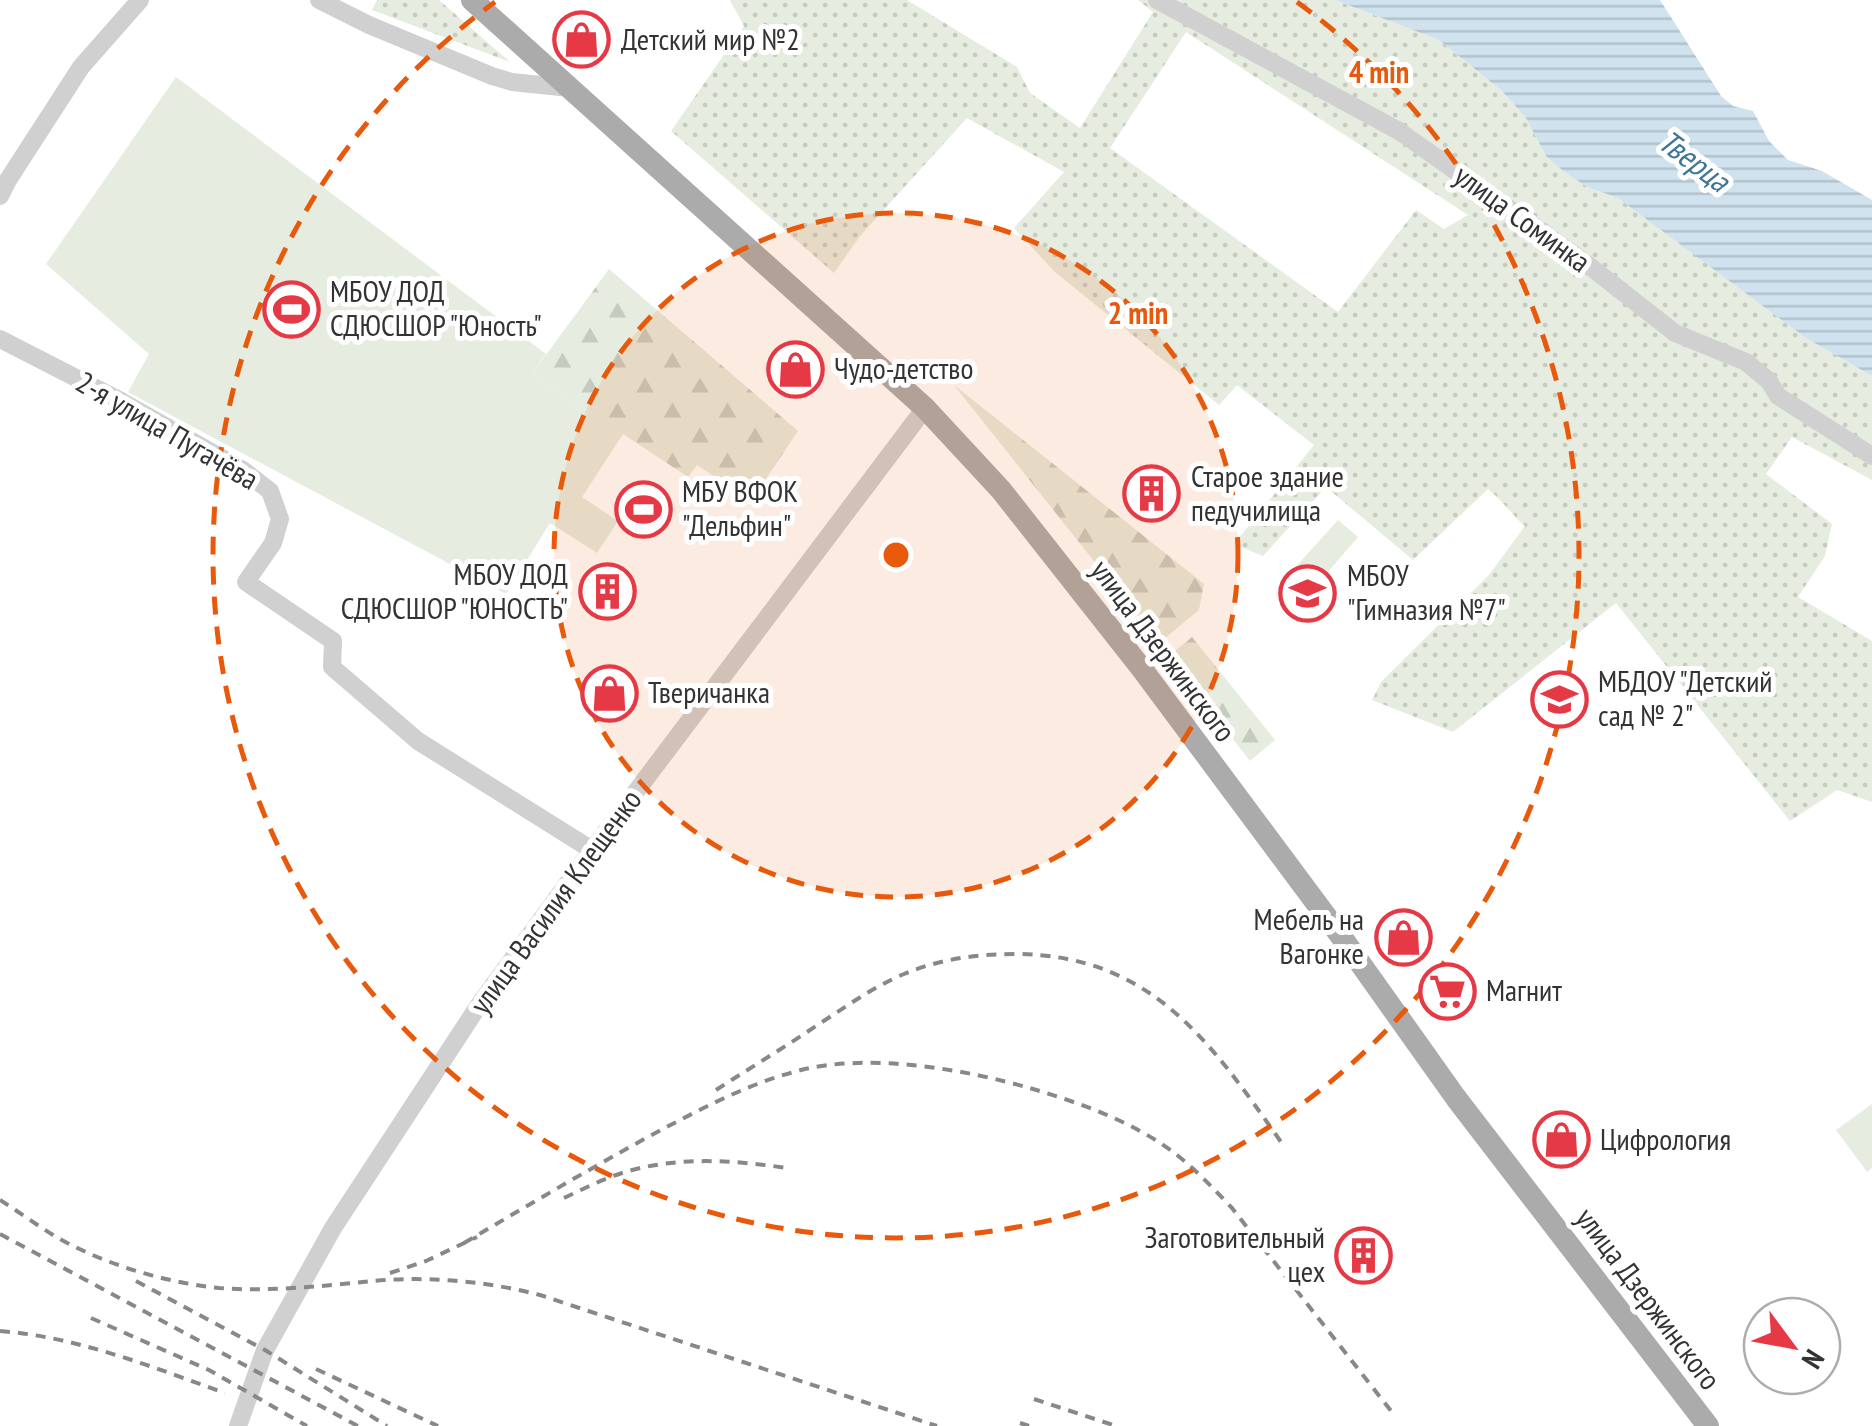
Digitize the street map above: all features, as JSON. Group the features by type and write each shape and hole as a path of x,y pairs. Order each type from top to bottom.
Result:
{"main road":[{"name":"улица Дзержинского","path":"472,0 925,408 1001,490 1142,669 1456,1098 1708,1426"}],"street":[{"path":"2,184 82,67 140,0"},
{"path":"319,0 492,76 570,88"},
{"name":"улица Соминка","path":"1157,0 1399,131 1675,333 1746,362 1769,380 1778,396 1872,456"},
{"name":"2-я улица Пугачёва","path":"0,339 243,470 270,491 280,518 273,543 246,582 333,642 332,667 418,741 592,850"},
{"name":"улица Василия Клещенко","path":"238,1426 265,1350 333,1228 479,1005 925,408"}],"green space":[{"path":"377,0 439,0 510,62 372,10"},
{"path":"730,0 907,0 1017,67 1030,93 1080,128 1153,12 1138,0 1335,0 1439,40 1502,91 1526,118 1546,156 1587,187 1618,198 1806,338 1872,376 1872,480 1792,437 1766,474 1832,524 1825,556 1798,597 1872,641 1872,802 1837,790 1790,821 1616,603 1453,732 1372,700 1381,682 1489,575 1525,526 1488,489 1413,560 1326,487 1263,556 1234,544 1314,445 1237,385 1219,405 1055,272 1014,228 1064,172 967,118 860,236 834,273 671,131 744,26","holes":["1186,32 1468,215 1444,229 1416,210 1338,312 1110,148"]},
{"name":"МБОУ ДОД СДЮСШОР \"Юность\"","path":"176,77 546,354 532,374 623,434 582,497 618,521 597,553 550,523 506,594 128,392 149,354 46,264"},
{"path":"609,269 798,431 751,501 697,465 688,477 532,374"},
{"path":"954,385 1204,584 1199,610 1159,643"},
{"path":"1338,520 1358,537 1314,588 1293,570"},
{"path":"1192,637 1275,740 1250,761 1169,656"},
{"path":"1872,1104 1872,1168 1867,1172 1836,1130"}],"water":[{"name":"Тверца","path":"1335,0 1660,0 1721,96 1733,106 1753,111 1769,141 1788,160 1822,171 1872,200 1872,376 1806,338 1618,198 1587,187 1561,169 1546,156 1526,118 1502,91 1439,40"}],"railway":[{"path":"716,1090 871,991 918,969 987,955 1063,958 1104,970 1140,987 1172,1010 1229,1070 1281,1142"},
{"path":"464,1243 666,1127 781,1076 857,1063 978,1075 1090,1108 1144,1133 1177,1155 1232,1208 1395,1416"},
{"path":"564,1198 615,1175 663,1164 725,1162 787,1168"},
{"path":"0,1200 77,1248 156,1277 237,1289 415,1279 519,1290 937,1426"},
{"path":"0,1234 358,1426"},
{"path":"390,1273 477,1237"},
{"path":"136,1281 265,1350 387,1426"},
{"path":"91,1318 209,1370 307,1426"},
{"path":"0,1331 86,1346 225,1393"},
{"path":"316,1369 438,1426"},
{"path":"1034,1399 1116,1426"},
{"path":"1020,1423 1029,1426"}],"place":[{"name":"Детский мир №2","path":"582,40"},
{"name":"МБОУ ДОД СДЮСШОР \"Юность\"","path":"291,309"},
{"name":"Чудо-детство","path":"795,369"},
{"name":"Старое здание педучилища","path":"1152,494"},
{"name":"МБУ ВФОК \"Дельфин\"","path":"643,509"},
{"name":"МБОУ ДОД СДЮСШОР \"ЮНОСТЬ\"","path":"607,592"},
{"name":"МБОУ \"Гимназия №7\"","path":"1308,593"},
{"name":"Тверичанка","path":"609,693"},
{"name":"МБДОУ \"Детский сад № 2\"","path":"1559,699"},
{"name":"Мебель на Вагонке","path":"1403,937"},
{"name":"Магнит","path":"1447,991"},
{"name":"Цифрология","path":"1561,1140"},
{"name":"Заготовительный цех","path":"1364,1255"}]}
